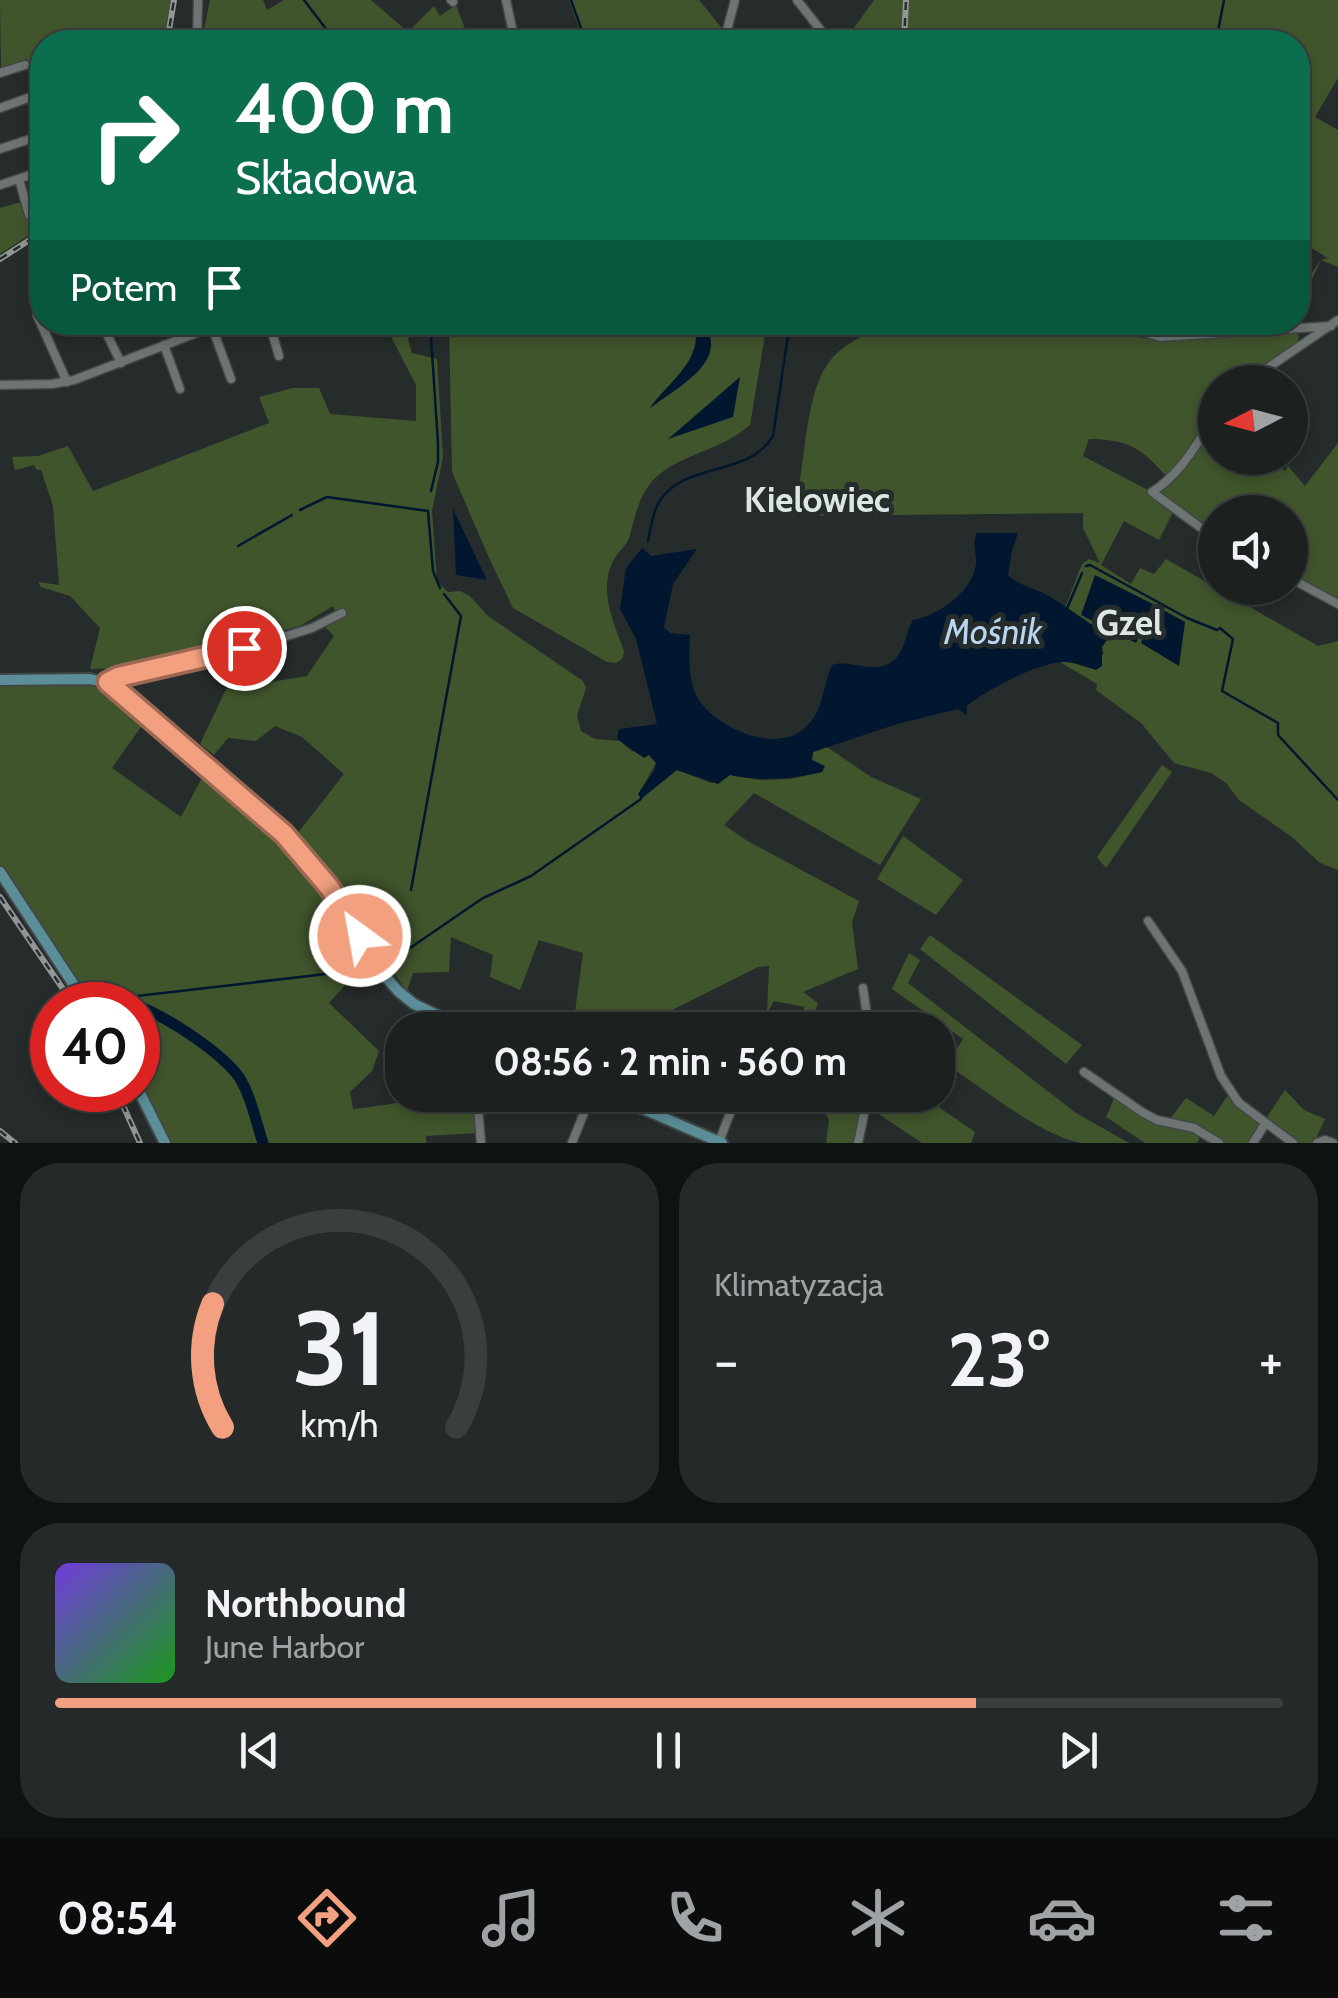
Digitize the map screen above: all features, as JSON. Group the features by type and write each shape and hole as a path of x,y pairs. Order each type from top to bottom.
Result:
{"street":[{"path":"197,30 198,0"},
{"path":"506,0 512,30"},
{"path":"727,30 735,0"},
{"path":"797,0 820,30"},
{"path":"0,73 25,66"},
{"path":"0,108 30,97"},
{"path":"0,148 30,139"},
{"path":"0,185 30,175"},
{"path":"19,179 29,215"},
{"path":"1273,365 1334,323"},
{"path":"46,335 67,382"},
{"path":"107,335 121,363"},
{"path":"0,385 67,382 189,335"},
{"path":"215,335 231,379"},
{"path":"272,335 279,356"},
{"path":"1151,335 1200,335"},
{"path":"1300,346 1301,335"},
{"path":"164,344 180,389"},
{"path":"1198,444 1169,480 1152,492 1198,526"},
{"path":"1308,588 1338,604"},
{"path":"108,682 297,633 342,614"},
{"path":"0,680 90,678 108,682 292,843 329,887 384,975 414,1004 431,1012"},
{"path":"0,872 71,982"},
{"path":"1148,921 1182,971 1221,1076 1239,1103 1292,1143"},
{"path":"863,988 866,1012"},
{"path":"1084,1072 1156,1120 1194,1128 1219,1143"},
{"path":"150,1112 165,1143"},
{"path":"478,1112 480,1143"},
{"path":"572,1143 584,1112"},
{"path":"650,1112 720,1142 731,1112"},
{"path":"858,1143 864,1112"},
{"path":"1253,1143 1265,1124"},
{"path":"1317,1143 1333,1143"}],"green space":[{"path":"0,0 171,0 165,30 30,30 30,68 27,59 1,68"},
{"path":"210,0 263,0 267,10 284,0 371,0 406,30 204,30"},
{"path":"569,0 699,0 723,30 580,30"},
{"path":"874,0 903,0 902,30 853,30"},
{"path":"909,0 1338,0 1338,78 1315,117 1338,130 1338,267 1321,260 1328,258 1310,247 1310,30 907,30"},
{"path":"456,5 465,30 410,30 434,6 440,16"},
{"path":"30,199 30,235 0,254 0,208"},
{"path":"390,335 410,335 412,353 437,359 443,457 432,511 437,581 448,592 460,591 470,596 488,616 583,681 586,688 577,715 581,731 595,739 621,741 633,751 649,754 656,763 639,793 677,770 711,783 730,775 759,780 791,779 822,772 824,766 811,760 813,752 827,747 871,777 921,799 880,865 754,793 724,825 859,901 852,922 858,969 803,992 818,1003 815,1012 803,1012 805,1007 774,1001 767,1012 769,966 758,967 668,1012 575,1012 583,953 539,940 520,990 490,977 493,955 451,937 449,972 413,973 407,991 294,838 344,774 302,737 275,726 256,741 228,738 214,755 200,744 226,689 307,676 334,636 325,627 339,621 333,606 300,626 132,668 90,669 100,628 70,596 41,587 38,582 59,585 53,506 41,470 34,465 15,470 12,457 38,456 68,446 93,491 269,423 259,397 293,388 319,388 330,414 416,421 416,385"},
{"path":"449,335 765,335 750,425 729,440 672,466 654,479 640,501 629,539 613,561 607,584 612,618 624,651 623,658 616,663 607,662 513,608 452,472"},
{"path":"864,335 1128,335 1163,340 1299,336 1297,344 1266,365 1198,365 1198,475 1296,475 1305,486 1338,443 1338,601 1308,585 1308,495 1198,495 1198,522 1151,496 1173,512 1159,540 1124,521 1101,565 1131,584 1140,568 1154,574 1166,559 1198,577 1198,605 1246,605 1318,646 1338,641 1338,870 1320,863 1211,773 1174,763 1141,723 1096,690 1097,684 1060,662 1104,654 1102,647 1109,636 1065,608 1082,564 1089,559 1100,563 1083,528 1083,513 788,516 800,479 814,394 838,352","holes":["1089,439 1123,443 1140,451 1165,475 1148,490 1083,456"]},
{"path":"0,684 103,684 148,717 112,768 181,817 205,772 300,861 352,928 323,948 348,982 329,1003 379,1051 372,1071 350,1092 353,1109 385,1105 385,1112 474,1112 476,1133 426,1136 426,1143 171,1143 154,1112 160,1112 160,982 77,982 0,866"},
{"path":"1162,765 1172,772 1106,868 1097,857"},
{"path":"903,836 963,880 936,915 877,879"},
{"path":"930,935 1082,1045 1066,1064 920,949"},
{"path":"909,953 920,960 908,983 945,1012 925,1012 892,989"},
{"path":"955,1019 1076,1113 1129,1143 1081,1143 1027,1119 955,1070 955,1049 963,1039 955,1033"},
{"path":"1285,1090 1304,1110 1325,1119 1314,1143 1296,1143 1265,1120"},
{"path":"1230,1092 1262,1125 1249,1143 1222,1143 1169,1120 1186,1098 1214,1116"},
{"path":"1115,1096 1148,1119 1201,1135 1197,1143 1145,1143 1106,1117"},
{"path":"825,1112 861,1112 855,1143 826,1143 829,1120"},
{"path":"876,1112 946,1112 975,1132 971,1143 922,1143"}],"water":[{"path":"696,336 710,337 711,350 706,361 686,383 649,409 690,359"},
{"path":"740,377 733,417 668,439"},
{"path":"453,509 487,580 456,575"},
{"name":"Mośnik","path":"977,533 1018,533 1008,575 1110,636 1102,647 1102,666 1096,670 1053,663 1013,678 976,700 967,706 967,715 958,709 813,752 812,760 825,766 822,772 776,779 730,775 718,784 677,770 641,799 638,794 656,763 649,755 644,758 617,739 619,729 657,724 636,639 620,609 626,568 642,548 651,556 697,549 673,584 664,627 670,633 690,635 693,687 710,713 750,735 779,739 793,735 811,721 832,665 889,664 899,654 913,620 943,608 961,593 976,564"},
{"path":"1095,575 1153,604 1136,643 1081,615"},
{"path":"1156,606 1185,622 1179,666 1141,643"}],"waterway":[{"path":"304,0 327,30"},
{"path":"571,0 582,30"},
{"path":"1218,30 1224,0"},
{"path":"431,335 438,443 431,491"},
{"path":"648,541 657,506 670,489 699,474 748,458 773,436 788,335"},
{"path":"300,510 327,497 428,511 433,571 440,588"},
{"path":"238,546 292,515"},
{"path":"1086,566 1187,618 1220,628 1233,639 1222,691 1278,723 1278,735 1338,800"},
{"path":"1066,611 1082,573"},
{"path":"411,890 461,616 444,594"},
{"path":"391,961 483,898 531,876 641,799"},
{"path":"402,954 403,935"},
{"path":"160,993 369,969"},
{"path":"160,1017 215,1053 239,1077 263,1143"}],"railway":[{"path":"169,30 174,0"},
{"path":"905,30 906,0"},
{"path":"0,259 30,240"},
{"path":"0,897 58,982"},
{"path":"126,1112 140,1143"},
{"path":"0,1131 15,1143"}],"district":[{"name":"Kielowiec","path":"817,500"},
{"name":"Gzel","path":"1129,623"}],"route":[{"path":"244,648 108,682 284,834 329,887 360,936"}]}
